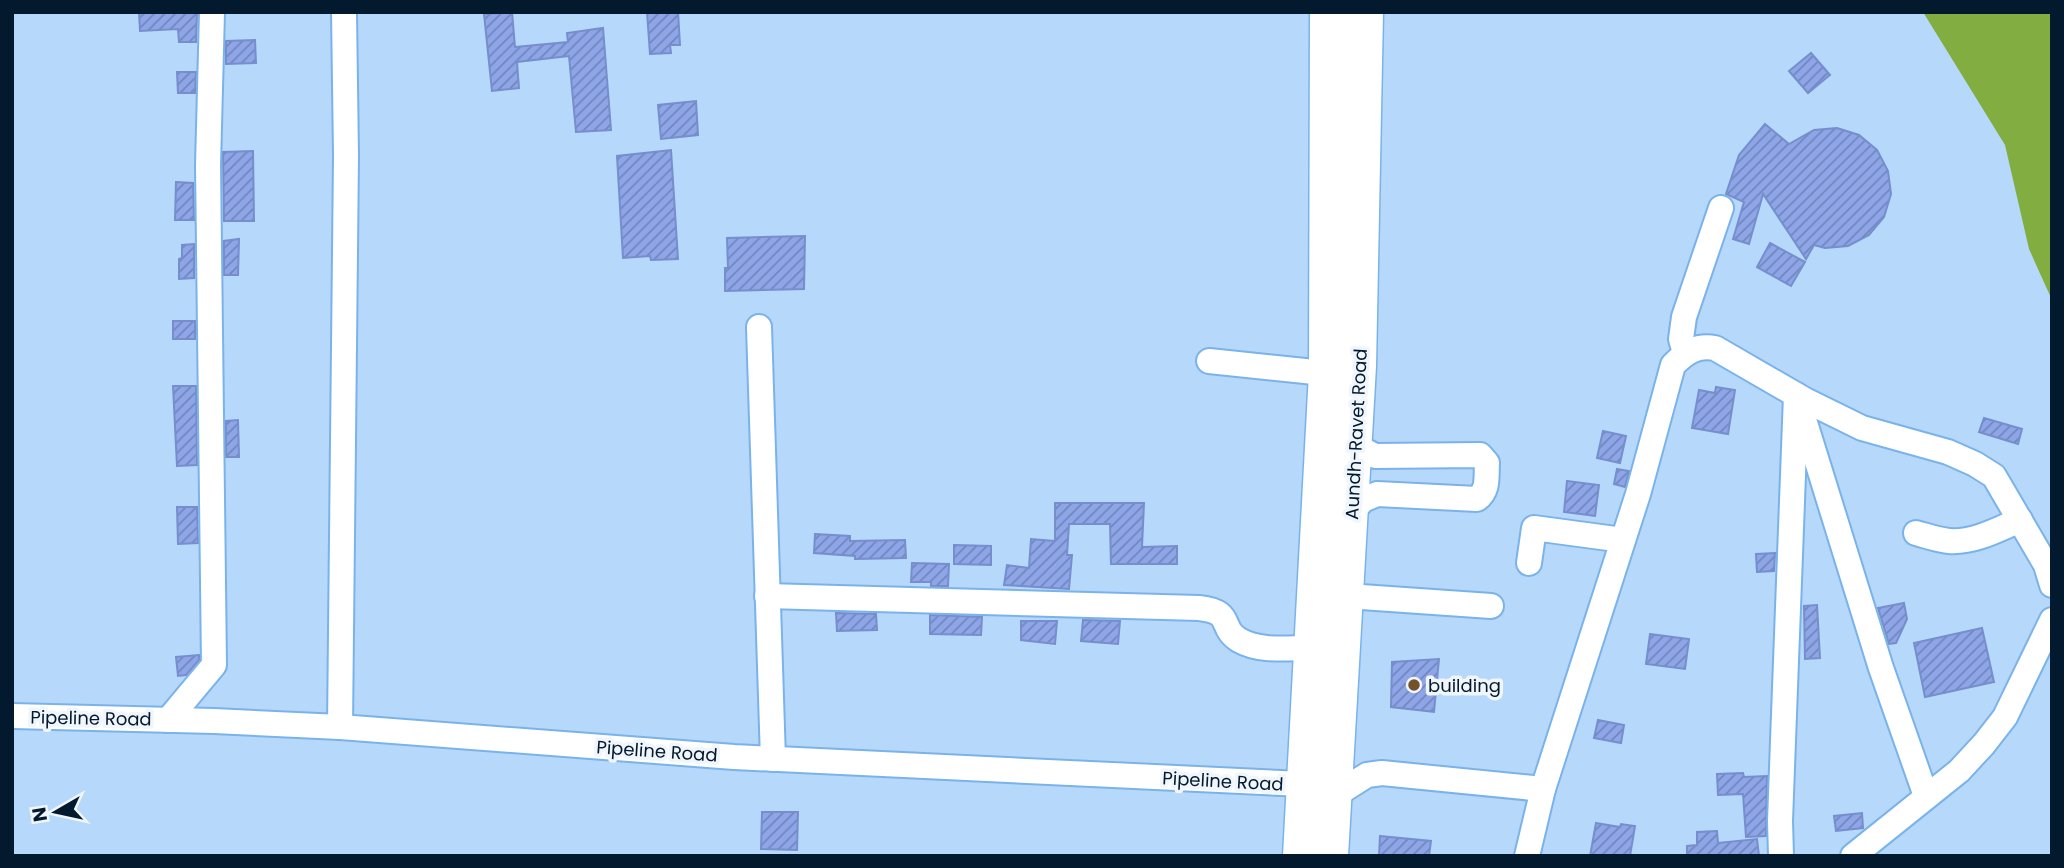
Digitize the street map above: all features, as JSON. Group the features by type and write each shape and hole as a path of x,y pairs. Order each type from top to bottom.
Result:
{"main road":[{"name":"Aundh-Ravet Road","path":"1298,856 1324,373 1325,12"},
{"name":"Aundh-Ravet Road","path":"1333,856 1361,366 1368,12"}],"street":[{"path":"168,720 214,665 208,164 212,12"},
{"path":"340,727 346,156 344,12"},
{"path":"1315,856 1343,365 1350,12"},
{"path":"1685,353 1681,338 1684,317 1721,208"},
{"path":"759,327 773,759"},
{"path":"1527,856 1543,789 1623,540 1673,365 1685,353 1703,346 1715,348 1796,395 1862,428 1948,452 1975,464 1994,477 2046,565 2052,585"},
{"path":"1209,361 1324,373"},
{"path":"1796,395 1881,668 1926,796"},
{"path":"1781,856 1780,821 1796,395"},
{"path":"1352,512 1363,500 1377,494 1477,499 1484,494 1486,486 1486,463 1479,455 1375,456 1356,446"},
{"path":"1916,533 1950,541 1961,540 1976,538 2020,520"},
{"path":"1529,563 1534,528 1623,540"},
{"path":"767,596 1199,608 1215,610 1225,618 1230,631 1238,639 1254,645 1272,649 1309,648"},
{"path":"1347,596 1491,606"},
{"path":"1853,856 1959,771 1984,744 2005,717 2052,620"},
{"name":"Pipeline Road","path":"12,716 340,727 773,759 1302,784"},
{"path":"1336,794 1373,773 1543,789"},
{"path":"1885,831 1892,856"}],"shaded area":[{"path":"1923,12 2052,12 2052,300 2029,249 2005,145"}],"building":[{"path":"139,12 197,12 196,42 179,42 178,29 140,31"},
{"path":"512,12 515,47 568,42 567,33 603,28 611,130 576,132 569,56 517,62 519,88 492,91 484,14"},
{"path":"647,12 678,12 680,45 670,45 671,53 650,54"},
{"path":"255,40 256,63 226,64 226,41"},
{"path":"1811,53 1830,75 1808,93 1789,71"},
{"path":"177,72 196,72 195,93 178,93"},
{"path":"696,101 698,135 661,139 658,105"},
{"path":"1765,124 1789,144 1814,130 1837,128 1859,135 1877,150 1888,171 1891,194 1884,217 1869,235 1848,246 1825,248 1814,245 1806,259 1763,194 1749,244 1733,239 1744,202 1726,194 1739,155"},
{"path":"671,150 678,259 651,260 650,256 623,258 617,156"},
{"path":"253,151 254,221 224,221 223,152"},
{"path":"176,182 193,183 194,220 175,220"},
{"path":"805,236 804,289 725,291 725,268 728,268 727,238"},
{"path":"239,239 238,275 224,275 224,241"},
{"path":"1770,243 1805,262 1791,286 1757,267"},
{"path":"194,244 194,278 179,279 182,245"},
{"path":"173,321 195,321 195,339 173,339"},
{"path":"173,386 196,386 197,465 177,466"},
{"path":"1716,387 1735,390 1728,434 1692,428 1699,390 1715,393"},
{"path":"1984,418 2022,429 2018,444 1979,432"},
{"path":"238,420 239,457 226,457 226,421"},
{"path":"1603,431 1626,436 1620,463 1597,458"},
{"path":"1617,469 1629,471 1625,487 1614,484"},
{"path":"1567,481 1599,485 1595,516 1564,512"},
{"path":"1055,503 1144,503 1142,547 1177,546 1177,564 1111,564 1110,524 1069,524 1067,555 1072,555 1069,589 1004,585 1007,565 1029,568 1031,539 1055,541"},
{"path":"177,507 197,507 198,543 178,544"},
{"path":"815,534 850,536 850,541 905,540 906,558 855,559 855,556 814,553"},
{"path":"954,545 991,546 991,565 954,564"},
{"path":"1775,553 1774,571 1757,572 1756,554"},
{"path":"912,563 949,564 948,586 931,586 931,582 911,582"},
{"path":"1904,603 1907,619 1896,643 1889,644 1878,608"},
{"path":"1817,605 1820,658 1805,659 1804,606"},
{"path":"836,613 876,614 877,630 837,631"},
{"path":"930,615 982,617 981,635 930,634"},
{"path":"1083,620 1120,621 1118,644 1081,641"},
{"path":"1021,621 1057,621 1055,644 1021,640"},
{"path":"1982,628 1994,682 1925,697 1914,643"},
{"path":"1650,634 1689,639 1685,669 1646,664"},
{"path":"199,655 199,660 186,675 178,676 176,657"},
{"name":"building","path":"1439,659 1434,712 1391,707 1392,662"},
{"path":"1598,720 1624,725 1621,743 1594,738"},
{"path":"1743,773 1744,777 1767,776 1766,836 1746,837 1743,794 1718,795 1717,774"},
{"path":"762,812 798,812 797,850 761,849"},
{"path":"1862,813 1863,828 1836,831 1834,816"},
{"path":"1596,823 1620,827 1621,824 1635,826 1630,856 1590,856"},
{"path":"1717,831 1718,843 1757,839 1759,856 1687,856 1687,846 1697,845 1697,832"},
{"path":"1380,836 1431,841 1429,856 1379,856"}],"place":[{"name":"building","path":"1414,685"}]}
